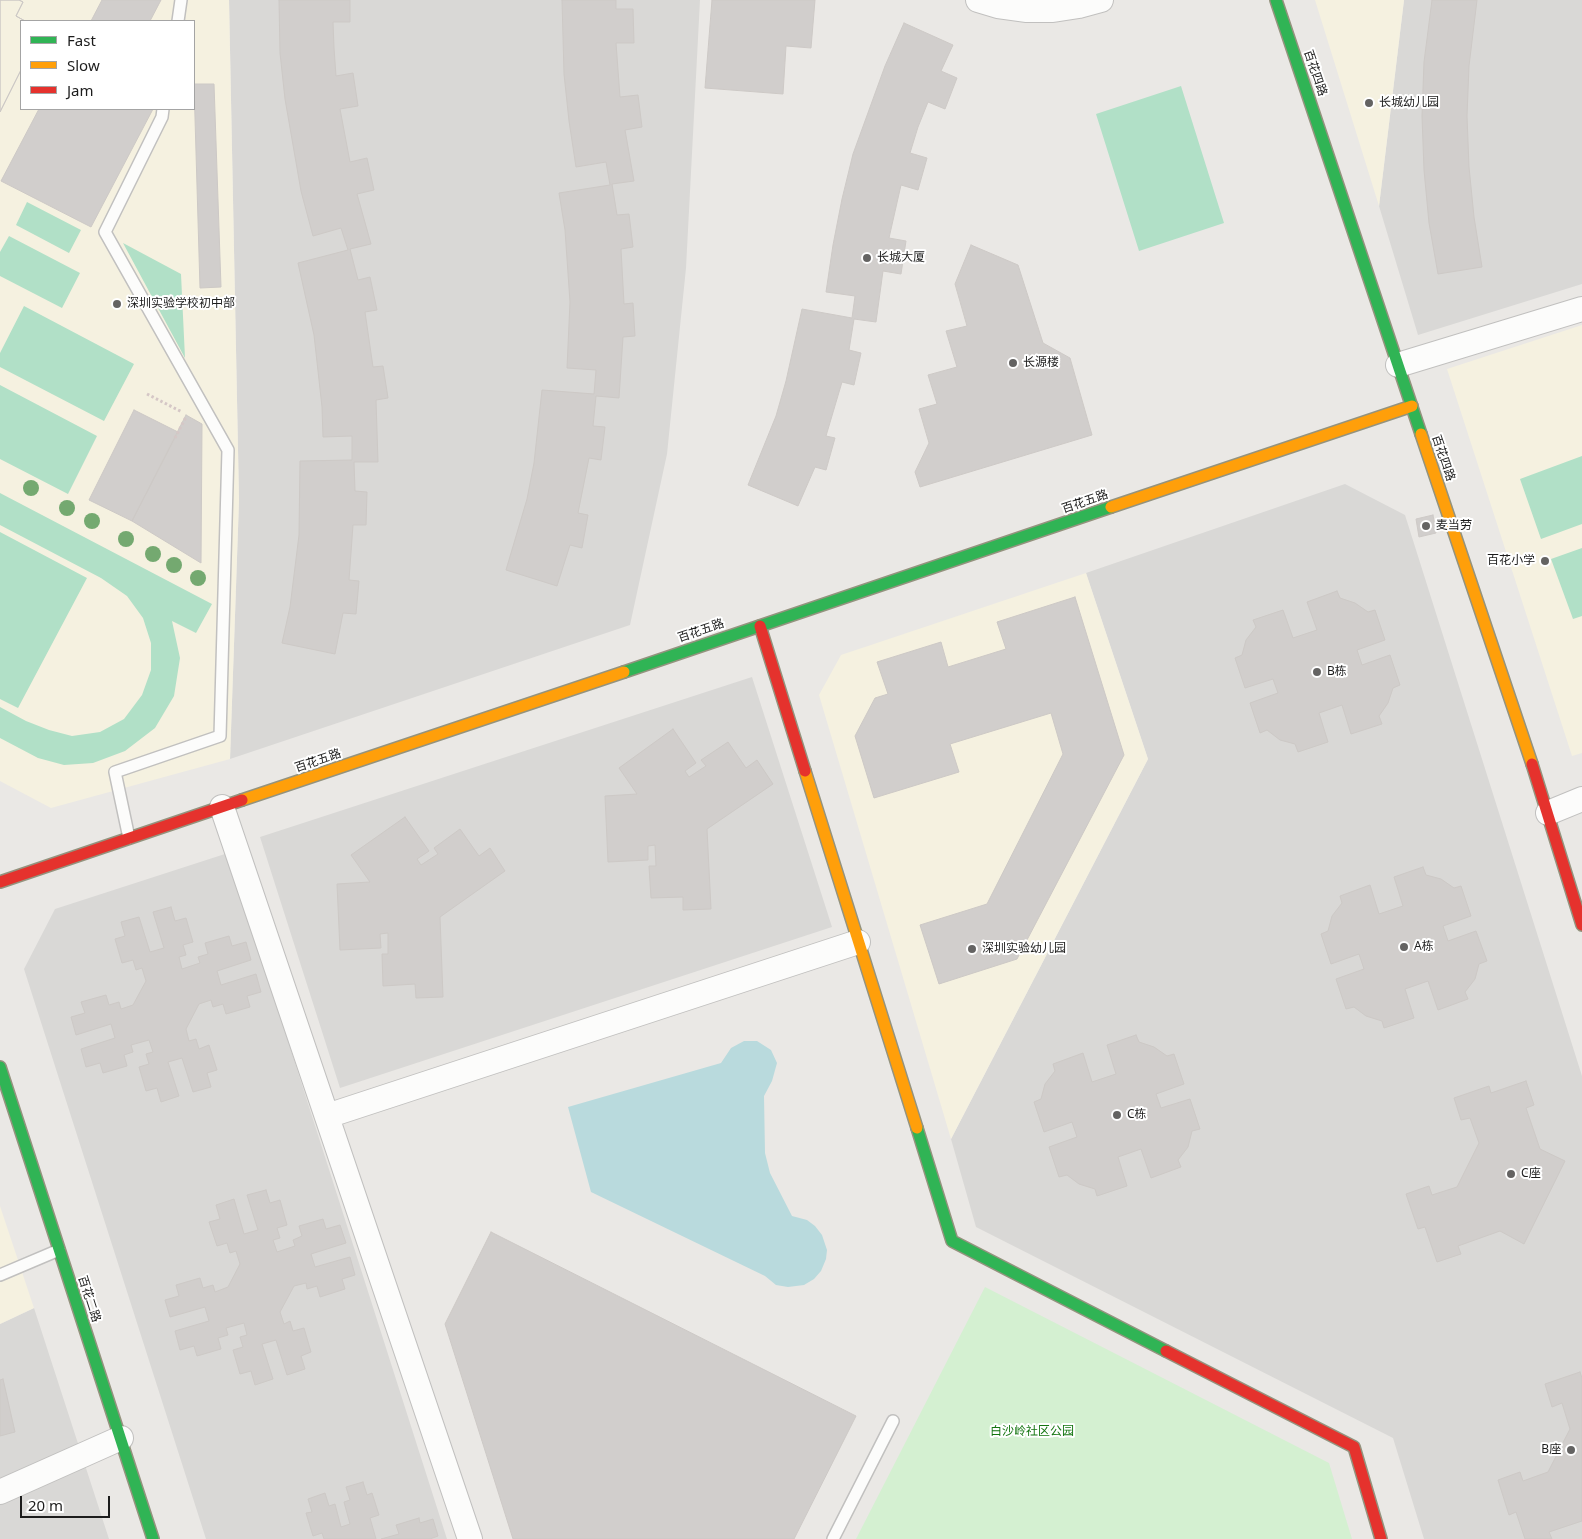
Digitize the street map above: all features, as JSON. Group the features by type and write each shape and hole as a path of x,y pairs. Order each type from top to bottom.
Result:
{"street":[{"path":"978,0 998,6 1026,10 1053,10 1101,0"},
{"name":"百花四路","path":"1276,0 1548,812 1582,925"},
{"path":"1398,365 1582,309"},
{"name":"百花五路","path":"0,882 1412,406"},
{"path":"760,626 952,1241 1354,1447 1381,1539"},
{"path":"1548,812 1582,799"},
{"path":"222,807 470,1539"},
{"path":"327,1116 858,942"},
{"name":"百花二路","path":"0,1067 152,1539"},
{"path":"0,1492 121,1438"}],"lane":[{"path":"178,20 181,0"},
{"path":"129,838 115,772 220,736 228,450 105,232 162,117 163,110"},
{"path":"0,1275 59,1250"},
{"path":"833,1539 893,1421"}],"path":[{"path":"147,394 187,415 175,438"}],"shaded area":[{"name":"深圳实验学校初中部","path":"0,0 229,0 239,500 230,759 51,808 0,781"},
{"path":"229,0 700,0 686,268 667,454 630,625 230,759 239,500"},
{"name":"长城幼儿园","path":"1315,0 1404,0 1379,206"},
{"path":"1404,0 1582,0 1582,284 1418,335 1379,206"},
{"name":"百花小学","path":"1582,325 1582,753 1572,756 1447,369"},
{"path":"1345,484 1405,515 1582,1076 1582,1539 1424,1539 1393,1438 976,1227 951,1139 1148,759 1086,573"},
{"name":"深圳实验幼儿园","path":"1086,573 1148,759 951,1139 819,695 841,655"},
{"path":"752,677 832,927 340,1088 260,837"},
{"path":"228,853 447,1539 206,1539 24,969 55,909"},
{"path":"0,1206 34,1308 0,1324"},
{"path":"34,1308 109,1539 0,1539 0,1324"}],"green space":[{"path":"1181,86 1224,223 1139,251 1096,114"},
{"path":"27,202 81,230 69,253 16,225"},
{"path":"9,236 80,273 62,308 0,276 0,252"},
{"path":"123,243 181,274 185,358"},
{"path":"24,306 134,364 104,421 0,367 0,353"},
{"path":"0,385 97,436 68,494 0,459"},
{"path":"1582,456 1582,524 1541,539 1520,479"},
{"path":"0,493 212,604 196,633 172,621 180,658 174,696 155,728 125,751 93,763 64,765 38,758 0,738 0,707 26,721 72,736 100,732 124,719 142,695 151,670 151,643 143,618 127,596 101,578 0,525"},
{"path":"0,532 87,578 18,708 0,699"},
{"path":"1582,548 1582,616 1573,619 1551,559"},
{"name":"白沙岭社区公园","path":"985,1287 1329,1463 1352,1539 856,1539"}],"water":[{"path":"744,1041 757,1041 771,1050 777,1063 772,1081 764,1096 765,1153 770,1173 792,1216 807,1220 815,1226 822,1235 827,1250 826,1259 821,1271 814,1279 804,1285 788,1287 776,1285 765,1276 591,1192 568,1107 721,1063 731,1048"}],"building":[{"path":"0,0 19,0 23,2 16,16 23,20 20,20 20,72 0,112"},
{"path":"0,0 19,0 23,2 16,16 23,20 20,20 20,72 0,112"},
{"path":"102,0 161,0 151,20 92,20"},
{"path":"279,0 350,0 350,22 333,22 336,76 353,73 358,106 340,109 350,162 367,158 374,190 357,194 371,244 350,249 358,280 370,277 377,310 365,312 373,367 383,366 388,398 376,400 378,462 354,462 355,491 367,492 366,525 353,525 349,580 359,581 356,614 343,613 335,654 282,643 290,607 299,535 300,461 352,460 352,436 323,437 322,407 314,335 298,263 348,250 341,228 313,236 301,191 285,99 280,53"},
{"path":"562,0 616,0 616,9 633,9 634,43 616,43 620,97 638,95 642,127 625,130 634,181 612,184 617,215 629,214 633,247 621,249 624,304 633,303 635,336 623,337 619,398 596,396 593,426 605,427 601,460 589,458 578,513 588,515 582,548 570,545 557,586 506,570 527,499 534,463 542,390 594,394 596,370 567,368 570,302 565,230 559,193 610,185 606,162 576,167 564,74"},
{"path":"712,0 815,0 811,48 786,46 783,94 705,88"},
{"path":"1432,0 1477,0 1469,66 1467,116 1469,167 1482,267 1438,274 1429,223 1424,170 1422,116 1424,62"},
{"name":"长城大厦","path":"904,23 953,45 941,71 957,78 945,109 928,102 918,127 910,153 927,158 918,190 901,185 889,238 906,241 901,274 883,271 876,322 854,319 849,350 861,353 854,385 842,382 826,436 835,438 826,470 815,467 798,506 748,485 776,416 802,309 852,318 855,296 826,292 833,245 853,154 885,66"},
{"path":"195,84 214,84 221,287 200,288"},
{"path":"38,110 152,110 91,227 1,181"},
{"name":"长源楼","path":"971,245 1018,265 1043,343 1070,358 1092,435 920,487 915,472 929,443 919,409 937,404 928,375 957,367 946,331 967,326 955,284"},
{"path":"134,410 178,432 132,521 89,500"},
{"path":"186,415 202,424 201,563 132,521"},
{"name":"麦当劳","path":"1433,515 1436,533 1419,537 1416,519"},
{"name":"B栋","path":"1337,591 1340,598 1355,603 1368,612 1375,610 1385,640 1357,650 1362,665 1390,655 1400,685 1393,688 1388,703 1379,716 1382,724 1351,734 1342,705 1319,713 1328,742 1298,752 1295,744 1280,740 1267,730 1260,733 1250,703 1278,693 1273,679 1245,688 1235,658 1242,655 1246,640 1256,627 1253,620 1283,610 1293,638 1317,630 1307,602"},
{"path":"1075,597 1124,755 1017,959 939,984 920,925 987,904 1063,754 1051,713 950,744 959,772 874,798 855,736 875,698 888,694 877,662 941,642 948,667 1006,649 997,622"},
{"path":"673,729 696,763 685,771 689,777 706,766 701,760 728,742 746,768 757,760 773,784 707,829 711,909 683,910 683,897 651,898 649,866 656,866 655,845 648,846 648,860 608,862 605,796 637,794 619,768"},
{"path":"405,817 429,851 417,859 421,865 438,854 434,848 460,829 479,856 490,848 505,871 440,917 443,997 416,998 415,984 383,986 382,954 388,954 388,933 380,934 381,948 340,950 337,884 370,882 351,855"},
{"name":"A栋","path":"1423,867 1426,875 1441,879 1454,888 1461,886 1471,916 1443,926 1448,941 1476,931 1487,961 1479,964 1475,979 1465,992 1468,999 1438,1010 1428,981 1405,989 1414,1018 1384,1028 1382,1021 1366,1016 1354,1007 1346,1009 1336,979 1364,969 1359,954 1331,964 1321,934 1328,931 1332,916 1342,903 1340,896 1370,885 1379,914 1403,906 1394,877"},
{"path":"171,907 175,921 186,918 193,942 183,945 186,955 179,957 182,969 200,963 198,957 208,954 205,943 229,936 232,946 246,942 251,960 217,971 221,985 256,974 261,992 247,996 250,1007 226,1014 223,1004 213,1007 211,1000 199,1004 186,1029 189,1041 196,1039 199,1049 209,1045 217,1070 207,1073 211,1087 193,1092 182,1058 168,1062 179,1096 161,1102 157,1088 146,1091 139,1067 149,1064 146,1054 153,1052 149,1040 131,1045 133,1052 124,1055 127,1066 103,1073 100,1063 86,1067 81,1049 115,1038 111,1024 76,1035 71,1017 85,1013 81,1002 106,995 109,1005 119,1002 121,1009 133,1005 146,981 142,968 136,970 133,960 122,963 115,939 125,936 121,922 139,917 150,952 164,948 153,912"},
{"name":"C栋","path":"1136,1035 1139,1042 1154,1047 1167,1056 1174,1054 1184,1084 1156,1094 1161,1108 1190,1099 1200,1129 1192,1131 1188,1147 1178,1160 1181,1167 1151,1178 1141,1149 1118,1157 1127,1186 1097,1196 1095,1189 1079,1184 1067,1175 1059,1177 1049,1147 1077,1137 1072,1122 1044,1132 1034,1102 1041,1099 1045,1084 1055,1071 1053,1064 1083,1053 1092,1082 1116,1074 1107,1045"},
{"name":"C座","path":"1526,1081 1534,1105 1526,1108 1540,1149 1565,1161 1524,1244 1500,1231 1458,1246 1461,1254 1437,1262 1425,1227 1418,1229 1406,1194 1429,1186 1432,1195 1457,1187 1479,1143 1470,1118 1461,1120 1454,1098 1489,1086 1491,1093"},
{"path":"266,1190 270,1203 280,1200 287,1225 277,1228 280,1238 273,1240 277,1252 295,1246 293,1240 302,1236 299,1226 323,1219 326,1229 340,1225 346,1243 311,1254 315,1267 350,1257 355,1275 342,1279 345,1289 320,1297 317,1286 307,1289 306,1283 294,1286 280,1312 284,1324 290,1321 293,1331 304,1328 311,1352 301,1356 305,1369 287,1375 276,1340 262,1344 273,1379 255,1385 251,1371 240,1374 233,1350 243,1347 240,1337 247,1335 244,1323 226,1328 228,1335 218,1338 221,1349 197,1356 194,1346 180,1350 175,1331 209,1321 205,1307 170,1317 165,1300 179,1296 176,1285 200,1278 203,1288 213,1285 215,1292 228,1287 240,1264 236,1251 230,1253 227,1243 217,1246 209,1222 220,1219 216,1205 234,1199 244,1234 258,1230 247,1195"},
{"path":"491,1232 856,1416 794,1539 513,1539 445,1324"},
{"name":"B座","path":"1580,1372 1582,1378 1582,1521 1549,1532 1552,1539 1525,1539 1516,1512 1509,1515 1498,1480 1520,1472 1523,1481 1548,1472 1570,1429 1562,1403 1552,1407 1545,1384"},
{"path":"3,1379 15,1432 0,1436 0,1380"},
{"path":"363,1482 367,1495 372,1493 379,1515 370,1518 376,1539 324,1539 322,1533 313,1536 306,1513 312,1512 308,1499 325,1493 329,1506 335,1504 341,1527 350,1524 344,1502 350,1500 346,1487"},
{"path":"419,1518 420,1523 433,1519 438,1536 430,1539 381,1539 399,1534 396,1525"}],"traffic: fast":[{"path":"1276,0 1421,434"},
{"path":"624,672 1111,507"},
{"path":"0,1067 153,1539"},
{"path":"917,1128 952,1241 1166,1351"}],"traffic: slow":[{"path":"1111,507 1412,406"},
{"path":"1421,434 1532,764"},
{"path":"242,800 624,672"},
{"path":"805,771 917,1128"}],"traffic: jam":[{"path":"760,626 805,771"},
{"path":"1532,764 1582,925"},
{"path":"0,882 242,800"},
{"path":"1166,1351 1354,1447 1381,1539"}],"place":[{"name":"长城幼儿园","path":"1369,103"},
{"name":"长城大厦","path":"867,258"},
{"name":"深圳实验学校初中部","path":"117,304"},
{"name":"长源楼","path":"1013,363"},
{"name":"麦当劳","path":"1426,526"},
{"name":"百花小学","path":"1545,561"},
{"name":"B栋","path":"1317,672"},
{"name":"A栋","path":"1404,947"},
{"name":"深圳实验幼儿园","path":"972,949"},
{"name":"C栋","path":"1117,1115"},
{"name":"C座","path":"1511,1174"},
{"name":"B座","path":"1571,1450"}]}
